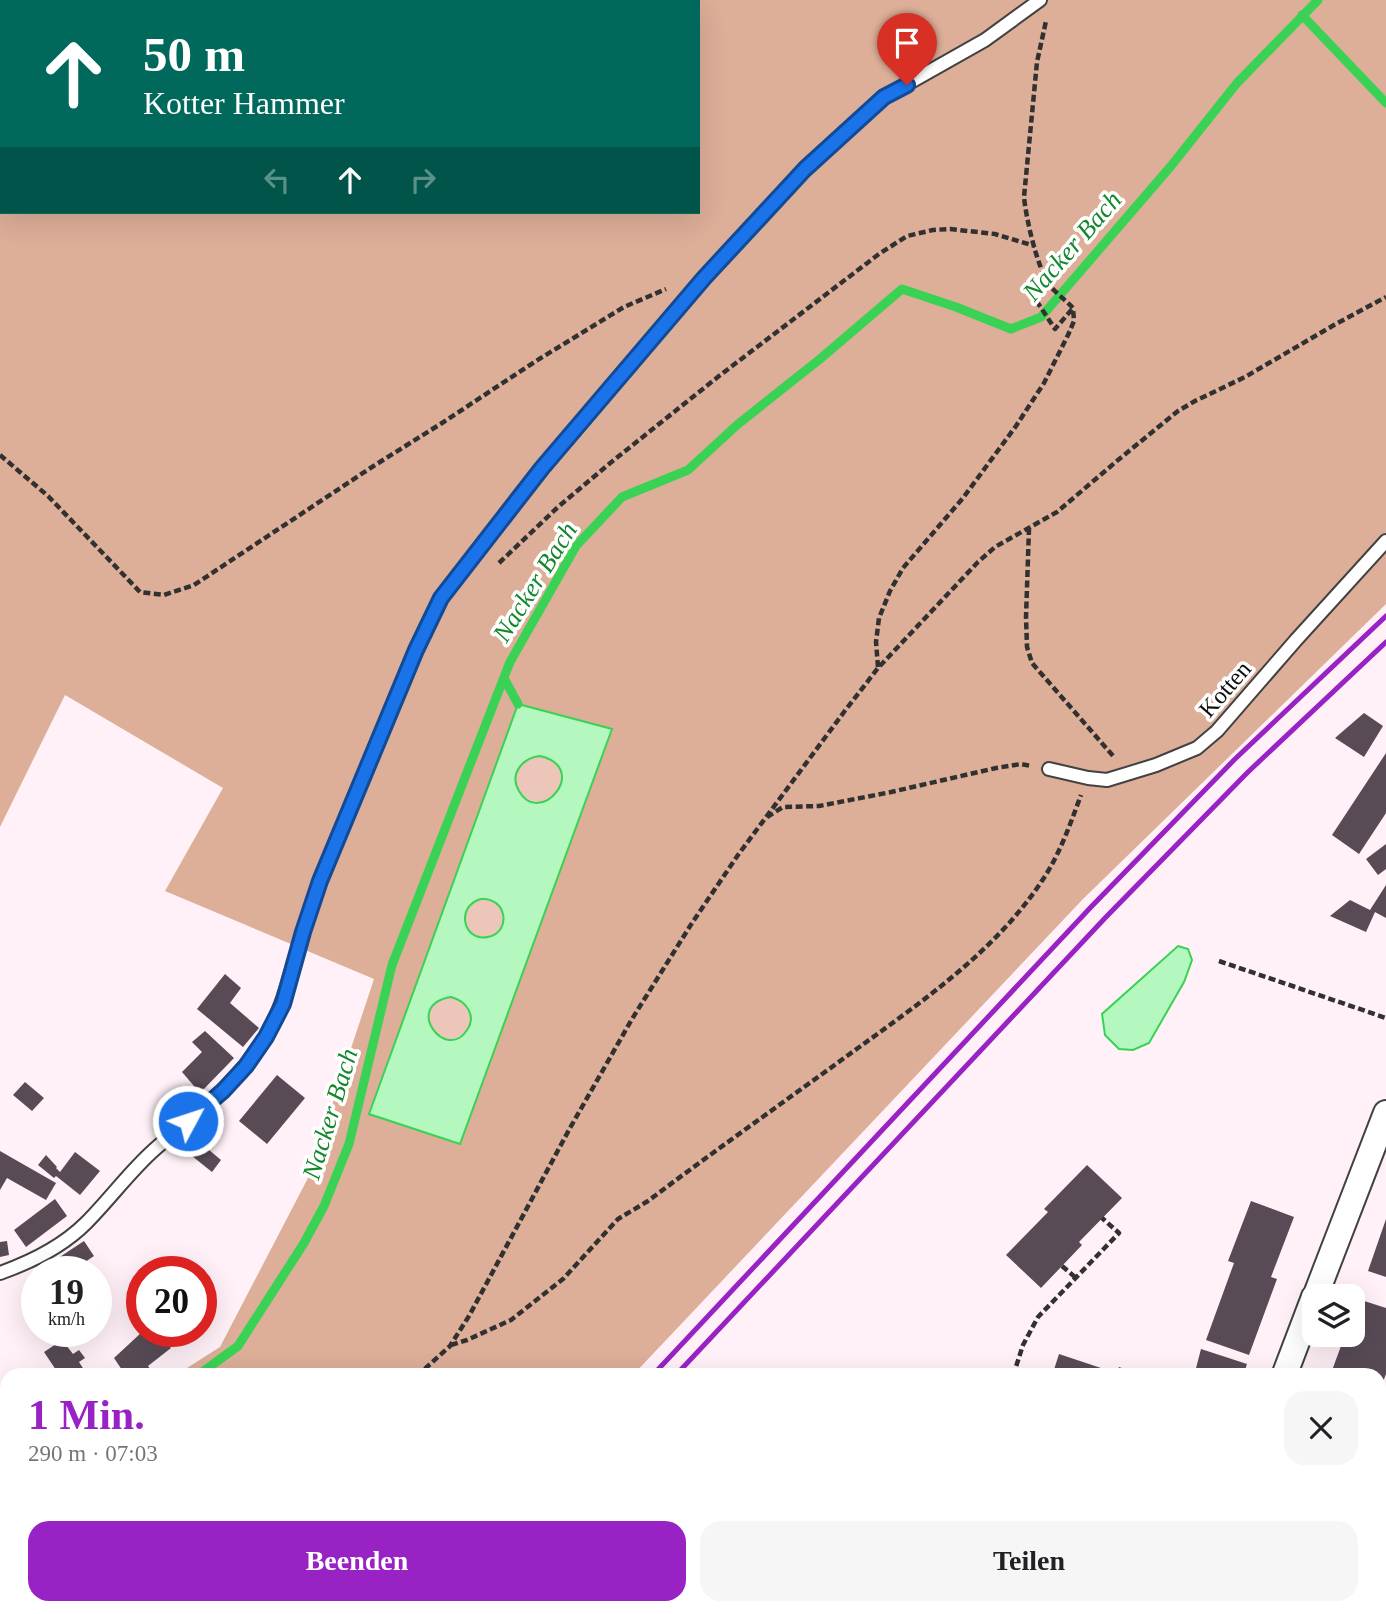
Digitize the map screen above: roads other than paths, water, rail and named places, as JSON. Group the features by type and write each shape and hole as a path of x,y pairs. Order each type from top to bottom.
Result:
{"street":[{"path":"1319,1284 1386,1113"},
{"path":"1287,1368 1302,1329"}],"lane":[{"path":"0,1273 28,1262 56,1246 84,1225 153,1151 223,1091 246,1066 266,1037 283,1004 320,881 441,598 542,468 704,278 805,169 884,97 985,40 1040,0"},
{"name":"Kotten","path":"1049,769 1088,778 1107,779 1128,774 1197,748 1208,741 1386,541"}],"waterway":[{"name":"Nacker Bach","path":"208,1368 238,1346 304,1243 324,1206 349,1144 392,965 510,662 576,546 622,497 688,470 737,425 902,289 1011,329 1041,317 1171,166 1237,83 1318,0"},
{"path":"1302,15 1386,103"},
{"path":"504,678 518,704"}],"railway":[{"path":"659,1368 1091,907 1235,759 1386,616"},
{"path":"683,1368 1106,917 1248,772 1386,642"}]}
